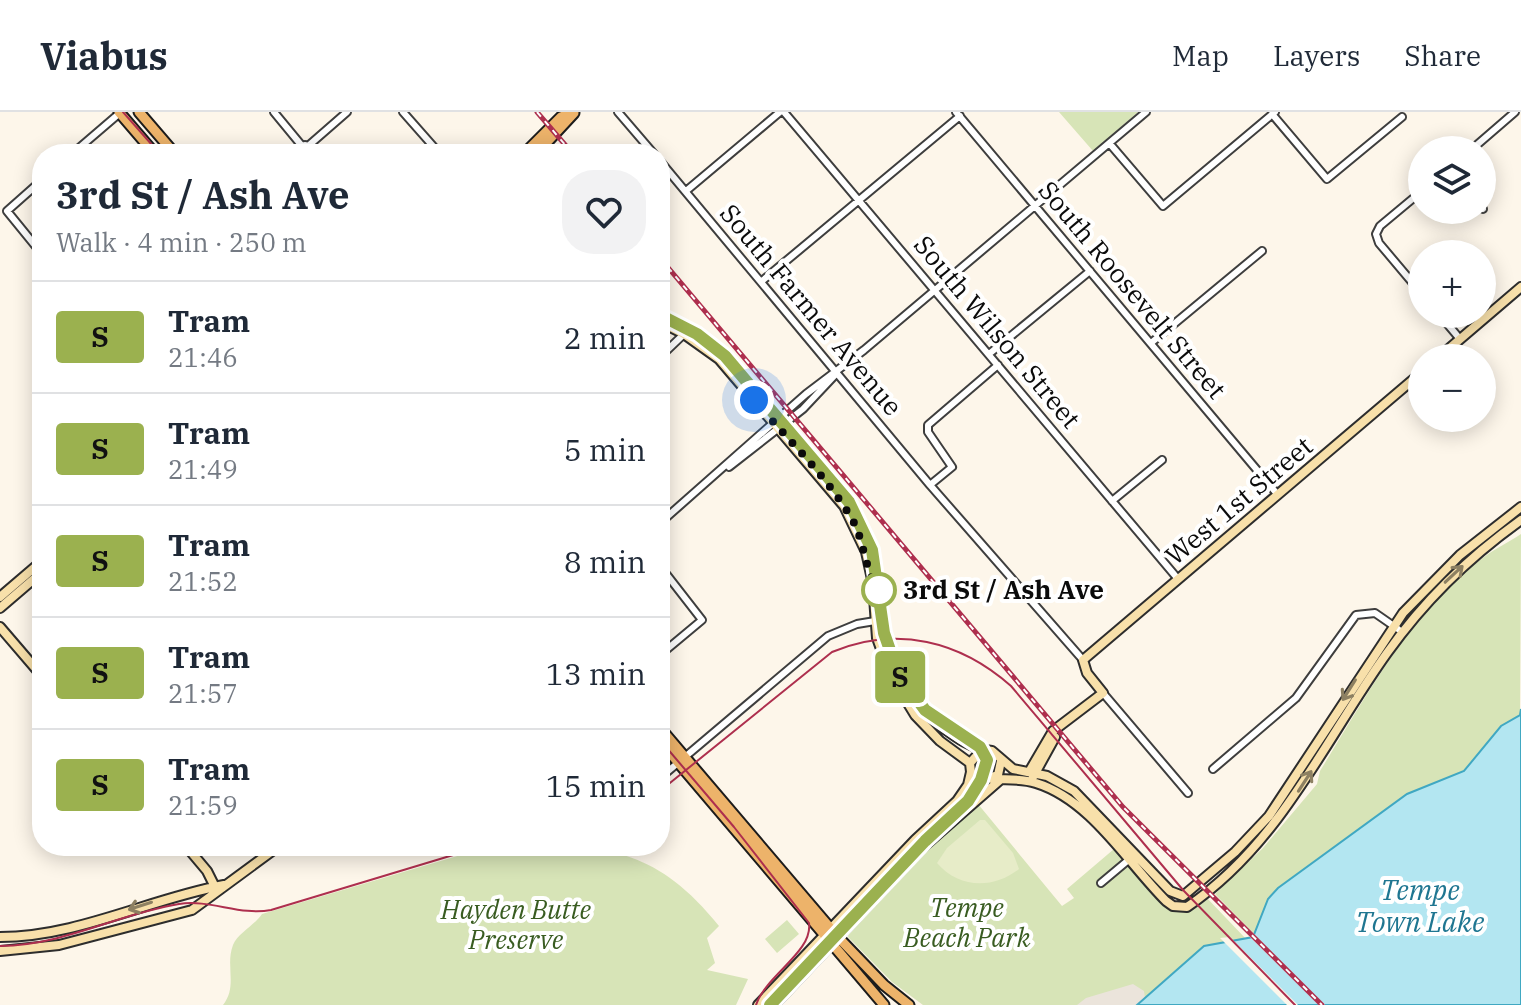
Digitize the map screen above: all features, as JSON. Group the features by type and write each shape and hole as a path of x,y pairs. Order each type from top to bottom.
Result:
{"main road":[{"path":"120,112 147,144"},
{"path":"139,112 166,144"},
{"path":"534,144 561,117 574,112"},
{"path":"545,144 574,112"},
{"path":"1454,344 1521,287"},
{"path":"670,327 719,359 853,521 870,566 875,621 886,664 915,715 970,768 994,780 1031,778 1056,735 1103,693"},
{"name":"West 1st Street","path":"1083,660 1408,384"},
{"path":"1016,779 1043,785 1070,801 1178,895 1190,892 1277,805 1393,625 1448,566 1521,507"},
{"path":"913,708 947,734 981,751 992,751 1013,769 1057,781 1084,799 1173,906 1187,907 1258,842 1283,812 1402,632 1449,579 1521,520"},
{"path":"0,597 32,570"},
{"path":"0,608 32,581"},
{"path":"0,627 32,664"},
{"name":"South Farmer Avenue","path":"1083,660 1087,673 1103,693"},
{"path":"670,743 884,1005"},
{"path":"670,750 681,760"},
{"path":"774,1005 905,849 961,796 970,768 981,751"},
{"path":"758,1005 887,885 922,848 960,816 1000,772 1001,761"},
{"path":"887,885 888,875 906,856 905,849"},
{"path":"193,856 216,890"},
{"path":"0,937 63,930 216,890 266,856"},
{"path":"0,951 59,945 171,917 197,908 216,890"},
{"path":"830,936 909,1005"}],"street":[{"path":"83,144 120,112"},
{"path":"274,112 299,144"},
{"path":"311,144 347,112"},
{"path":"403,112 431,144"},
{"path":"618,112 645,144"},
{"path":"686,191 782,112"},
{"name":"South Wilson Street","path":"782,112 860,200 1178,579"},
{"path":"670,514 1145,114 1154,112"},
{"path":"1487,136 1515,112"},
{"path":"1110,144 1163,206 1274,113 1327,179 1402,117"},
{"path":"762,281 958,114"},
{"name":"South Roosevelt Street","path":"958,114 1278,495"},
{"name":"South Farmer Avenue","path":"670,173 930,485 1083,660"},
{"path":"32,189 7,211 32,242"},
{"path":"1408,203 1380,226 1376,234 1379,243 1408,277"},
{"path":"1151,343 1262,251"},
{"path":"989,354 1090,271"},
{"path":"1451,328 1460,339"},
{"path":"670,347 684,334"},
{"name":"South Farmer Avenue","path":"930,485 952,467 928,432 928,425 998,365"},
{"path":"1112,501 1162,460"},
{"path":"670,580 702,620 670,647"},
{"path":"1213,769 1296,698 1356,615 1375,613 1402,632"},
{"path":"670,769 828,636 857,624 875,621"},
{"name":"South Farmer Avenue","path":"1103,693 1188,793"},
{"path":"1101,883 1132,857"}],"green space":[{"path":"1059,112 1138,112 1093,151"},
{"path":"1521,534 1520,715 1501,726 1464,771 1407,794 1278,888 1268,899 1255,935 1215,894 1263,848 1317,784 1320,771 1373,684 1434,602 1484,557"},
{"name":"Tempe Beach Park","path":"978,804 1062,906 1074,898 1067,889 1114,849 1166,905 1186,911 1205,896 1247,940 1204,946 1138,1005 923,1005 892,982 848,937 849,929 922,852"},
{"path":"980,820 985,820 1013,853 1019,869 988,883 966,882 946,872 937,863 947,848"},
{"name":"Hayden Butte Preserve","path":"457,856 626,856 668,877 719,926 707,938 715,963 707,970 748,979 736,1005 223,1005 230,991 233,945 262,914"},
{"path":"787,920 799,934 777,953 765,939"}],"shaded area":[{"path":"1133,984 1144,991 1145,998 1137,1005 1077,1005 1086,998"}],"water":[{"name":"Tempe Town Lake","path":"1521,709 1521,1005 1137,1005 1204,946 1253,937 1268,899 1278,888 1407,794 1464,771 1501,726 1520,715"}],"pier":[{"path":"1252,932 1325,1005 1319,1005 1248,935"},
{"path":"1230,937 1298,1005 1287,1005 1220,938"}],"tram line":[{"path":"123,112 151,144"},
{"name":"S","path":"670,319 697,334 725,356 849,502 872,550 884,633 898,673 925,710 980,747 987,760 981,780 968,801 925,841 770,1005"},
{"path":"670,320 697,334 725,356 849,502 872,550 885,638 898,673 924,708 980,747 987,760 981,780 968,801 925,841 770,1005"},
{"path":"670,783 832,652 856,644 904,639 949,648 971,658 1011,686 1183,890 1295,1005"},
{"path":"670,752 809,923 804,944 761,994 756,1005"},
{"path":"0,946 69,935 179,904 248,911 271,910 450,856"}],"railway":[{"path":"537,112 564,144"},
{"path":"670,270 1123,807 1322,1005"}],"place":[{"name":"3rd St / Ash Ave","path":"879,590"}],"route":[{"path":"754,400 844,506 862,538 873,584 879,590"}]}
